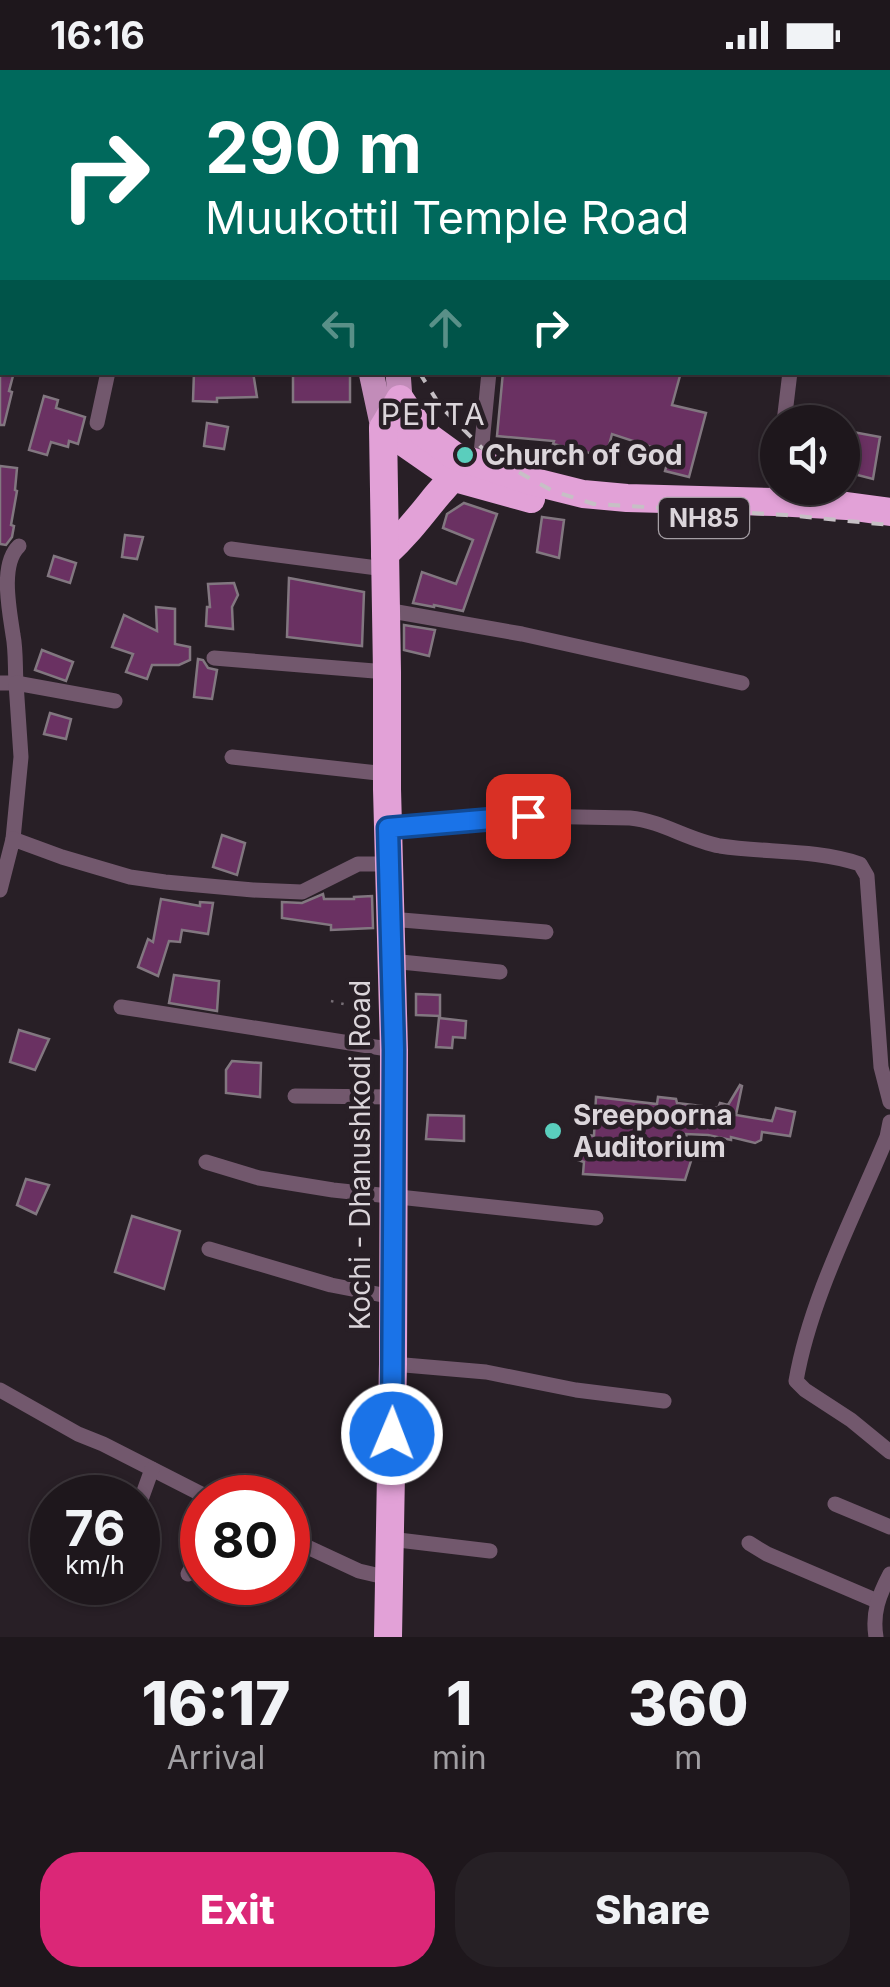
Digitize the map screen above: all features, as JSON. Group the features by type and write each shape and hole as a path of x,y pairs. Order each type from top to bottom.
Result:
{"highway":[{"path":"382,428 399,386"},
{"path":"399,386 422,432 466,467 583,494 627,498 760,492"},
{"name":"NH85","path":"382,428 466,467 581,512 781,520 848,516 889,530"},
{"name":"Kochi - Dhanushkodi Road","path":"382,428 389,555 387,774 394,1050 388,1637"},
{"path":"389,555 466,467"},
{"path":"816,505 848,516 890,512"}],"main road":[{"path":"372,375 382,428"}],"street":[{"path":"98,423 107,375"},
{"path":"466,467 488,375"},
{"path":"786,405 790,375"},
{"path":"0,890 21,757 8,683 8,616 3,573 10,554 20,546"},
{"path":"231,549 389,555"},
{"path":"386,610 522,634 742,683"},
{"path":"214,658 388,672"},
{"path":"8,683 115,700"},
{"path":"232,756 387,774"},
{"path":"388,828 528,816 644,819 718,846 860,864 866,876 881,1067 890,1102"},
{"path":"9,832 62,857 130,877 254,890 302,892 358,864 389,864"},
{"path":"390,918 546,932"},
{"path":"392,960 500,972"},
{"path":"120,1007 394,1050"},
{"path":"295,1096 394,1096"},
{"path":"890,1122 840,1243 801,1354 796,1381 890,1452"},
{"path":"206,1162 259,1178 333,1190 596,1218"},
{"path":"209,1249 331,1285 393,1296"},
{"path":"393,1364 486,1372 576,1390 664,1401"},
{"path":"0,1390 78,1434 180,1483"},
{"path":"150,1475 152,1469"},
{"path":"835,1504 890,1527"},
{"path":"390,1539 490,1551"},
{"path":"749,1544 876,1602"},
{"path":"310,1548 359,1571 389,1578"},
{"path":"876,1637 876,1602 890,1574"}],"path":[{"path":"330,1001 393,1016"}],"building":[{"path":"0,375 13,375 4,425 0,425"},
{"path":"194,375 253,375 257,397 193,401"},
{"path":"293,375 350,375 350,402 293,402"},
{"path":"503,375 680,375 672,405 706,413 689,477 665,471 670,453 612,434 606,457 553,444 554,441 497,436"},
{"path":"44,396 58,400 56,408 85,417 78,444 69,441 68,447 51,442 47,455 29,450"},
{"path":"207,423 228,427 224,449 204,446"},
{"path":"860,433 880,437 873,479 860,476"},
{"path":"0,466 17,468 11,525 14,526 6,545 0,544"},
{"path":"464,503 497,514 463,611 413,603 422,572 456,584 473,540 443,528 447,514"},
{"path":"542,517 564,520 559,558 537,552"},
{"path":"125,535 143,537 137,559 122,557"},
{"path":"54,556 76,563 70,583 48,576"},
{"path":"289,578 364,592 362,646 287,637"},
{"path":"234,583 238,595 232,607 233,629 206,626 210,607 208,584"},
{"path":"156,607 175,609 175,644 190,647 190,660 179,665 152,665 147,679 126,672 133,654 112,647 124,615 157,631"},
{"path":"404,625 435,630 429,656 404,650"},
{"path":"42,650 73,662 66,681 35,670"},
{"path":"198,659 217,670 212,699 194,697"},
{"path":"50,713 71,719 66,739 44,734"},
{"path":"222,835 245,843 237,875 213,867"},
{"path":"323,894 324,899 372,896 373,928 331,930 331,925 282,918 282,902 302,903"},
{"path":"161,899 200,906 200,902 213,903 208,934 182,930 180,942 169,941 158,976 138,967 148,939 153,942"},
{"path":"174,975 219,981 217,1011 169,1003"},
{"path":"416,994 440,995 440,1016 416,1015"},
{"path":"439,1018 466,1021 465,1038 453,1037 452,1048 436,1047"},
{"path":"19,1030 49,1039 35,1070 10,1062"},
{"path":"232,1061 261,1063 260,1097 226,1093 226,1070"},
{"path":"740,1085 736,1115 772,1121 776,1108 795,1112 790,1136 762,1132 761,1140 755,1143 686,1134 691,1161 685,1180 583,1174 584,1162 575,1159 576,1144 584,1145 584,1134 594,1136 596,1097 657,1104 658,1097 718,1108 720,1103 728,1105"},
{"path":"428,1115 464,1116 464,1141 426,1139"},
{"path":"26,1179 49,1185 36,1214 17,1205"},
{"path":"132,1216 180,1231 164,1289 115,1272"}],"railway":[{"path":"421,375 441,407 491,457 553,491 594,504 890,525"}],"place":[{"name":"Church of God","path":"465,455"},
{"name":"Sreepoorna Auditorium","path":"553,1131"}],"district":[{"name":"PETTA","path":"434,415"}],"route":[{"path":"392,1434 394,1050 388,828 528,816"}]}
